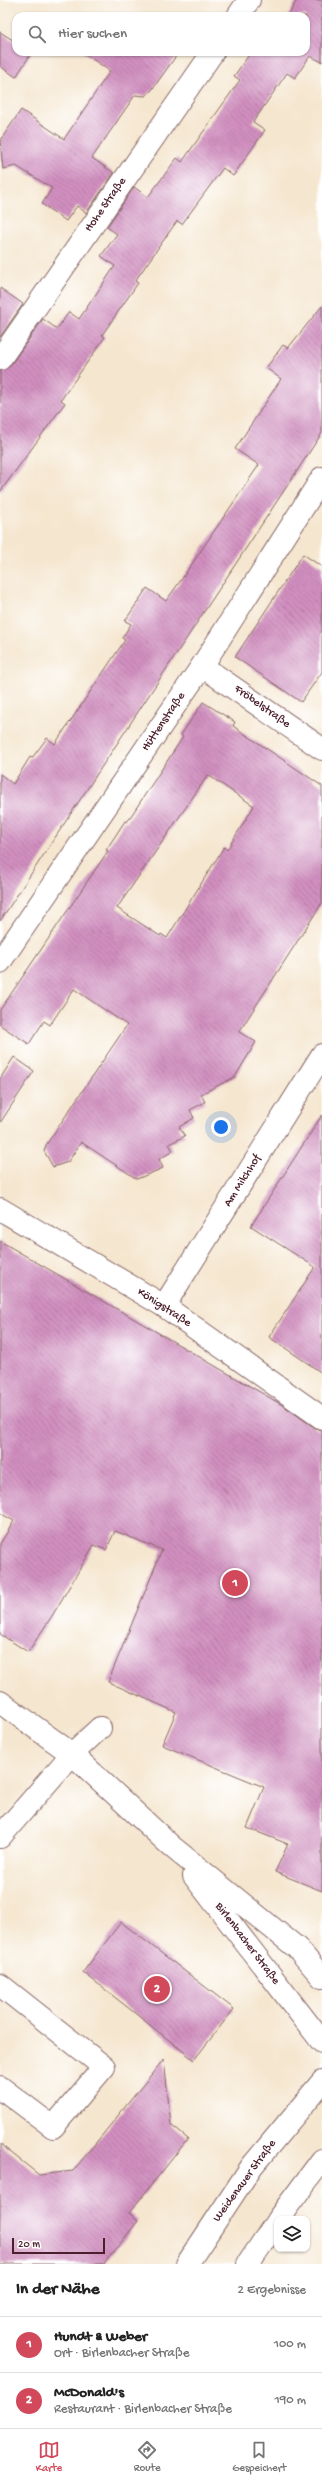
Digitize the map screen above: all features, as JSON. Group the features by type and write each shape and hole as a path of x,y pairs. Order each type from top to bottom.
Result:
{"street":[{"path":"241,12 249,0"},
{"name":"Hohe Straße","path":"0,359 210,56"},
{"name":"Hüttenstraße","path":"0,962 202,666 322,478"},
{"name":"Fröbelstraße","path":"202,666 322,749"},
{"name":"Am Milchhof","path":"164,1306 322,1055"},
{"name":"Königstraße","path":"0,1209 164,1306 322,1418"},
{"name":"Birlenbacher Straße","path":"0,1702 72,1754 171,1846 297,1948 322,1977"},
{"path":"0,1837 72,1754 100,1728"},
{"name":"Birlenbacher Straße","path":"171,1846 322,2042"},
{"path":"297,1948 322,1956"},
{"path":"0,1985 104,2067 53,2127 0,2087"},
{"name":"Weidenauer Straße","path":"187,2264 252,2166 322,2082"},
{"path":"281,2216 322,2160"},
{"path":"248,2264 274,2226"}],"building":[{"path":"297,0 322,0 322,62 310,56 310,12 290,12"},
{"path":"0,32 12,40 12,56 29,56 16,77 0,66"},
{"path":"88,56 176,56 151,91 145,96 135,95 92,158 114,173 86,213 77,206 66,221 42,204 52,188 16,166 3,169 0,141 21,110 64,139 110,71"},
{"path":"248,56 310,56 295,78 287,73 253,122 265,130 233,176 223,168 182,224 177,221 135,281 138,283 102,335 105,337 61,400 65,403 0,492 0,371 10,366 43,319 57,329 69,312 79,319 115,266 101,256 117,234 107,227 134,187 148,197 177,158 182,162 240,80 234,76"},
{"path":"0,288 23,304 0,337"},
{"path":"322,306 322,433 0,921 0,774 13,784 30,757 32,758 47,738 55,744 125,640 122,638 131,624 125,621 147,588 166,601 181,580 259,465 235,449 281,379 266,368 283,345 288,348"},
{"path":"303,554 322,567 322,672 301,702 235,657"},
{"path":"203,702 235,722 233,726 322,786 322,903 239,1032 256,1042 235,1077 201,1094 205,1102 190,1110 194,1118 179,1127 185,1136 169,1144 173,1151 159,1159 163,1168 137,1179 81,1142 68,1162 53,1167 44,1151 46,1145 127,1025 74,989 50,1025 44,1021 29,1044 0,1025 0,1010 108,851 106,850 125,821 127,822 183,737 181,735","holes":["208,775 254,806 227,850 224,847 167,938 161,934 160,936 117,908"]},
{"path":"14,1057 34,1071 0,1123 0,1079"},
{"path":"322,1115 322,1373 269,1337 315,1267 251,1226"},
{"path":"0,1241 284,1406 315,1428 322,1430 322,1891 275,1872 288,1844 247,1828 264,1787 162,1745 176,1712 108,1682 162,1550 115,1531 106,1550 94,1545 52,1616 28,1652 0,1634 0,1544 14,1521 0,1513"},
{"path":"121,1922 234,2009 194,2060 83,1972"},
{"path":"164,2059 171,2125 188,2139 129,2213 138,2221 104,2264 0,2264 0,2144 39,2175 73,2171"}],"place":[{"name":"Hundt & Weber","path":"235,1583"},
{"name":"McDonald's","path":"157,1989"}]}
